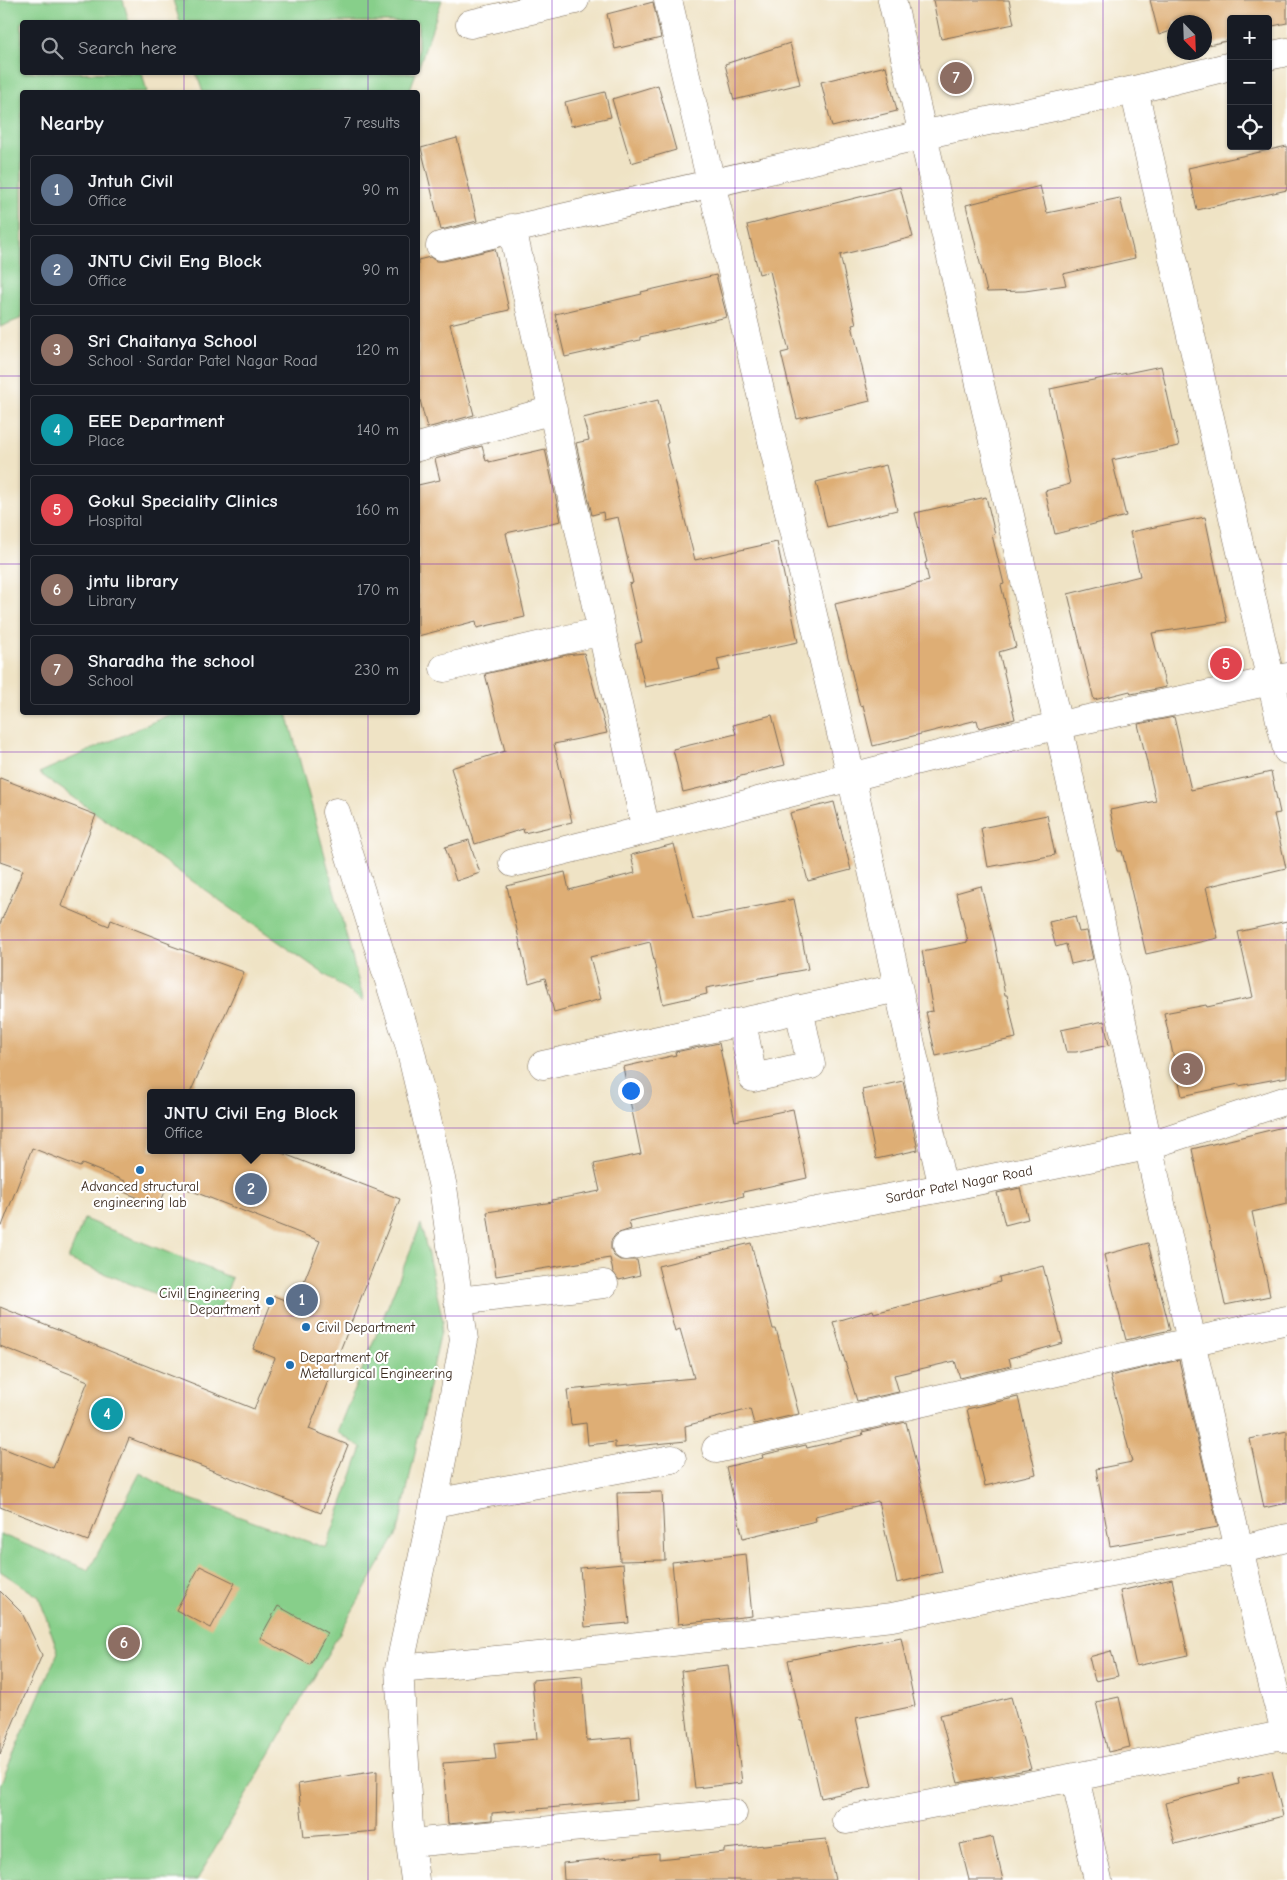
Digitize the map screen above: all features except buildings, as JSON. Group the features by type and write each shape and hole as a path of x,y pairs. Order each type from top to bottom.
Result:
{"street":[{"path":"470,24 575,0"},
{"path":"668,0 851,776 943,1188"},
{"path":"846,1820 1287,1735 1238,1550 1147,1146 1058,725 892,0"},
{"path":"1272,55 1287,52"},
{"path":"440,246 922,135 1134,90 1227,67"},
{"path":"1134,90 1279,679 1287,750"},
{"path":"512,228 646,830"},
{"path":"420,446 553,410"},
{"path":"444,668 602,631"},
{"path":"514,863 1058,725 1279,679"},
{"path":"336,812 409,1044 443,1187 464,1340 434,1503 399,1669 410,1843 415,1880"},
{"path":"543,1065 898,988"},
{"path":"742,1022 753,1078 811,1065 799,1010"},
{"name":"Sardar Patel Nagar Road","path":"626,1246 943,1188 1147,1146 1287,1100"},
{"path":"458,1301 604,1284"},
{"path":"716,1449 1287,1320"},
{"path":"434,1503 672,1459"},
{"path":"399,1669 612,1649 892,1617 1036,1587 1238,1550 1287,1538"},
{"path":"1075,1777 1098,1880"},
{"path":"410,1843 733,1812"}],"green space":[{"path":"0,0 123,0 128,20 20,20 20,75 143,75 146,90 20,90 20,319 0,327"},
{"path":"173,0 442,0 420,63 420,20 179,20"},
{"path":"197,75 415,75 410,90 202,90"},
{"path":"169,715 288,715 364,1002 39,773"},
{"path":"84,1219 232,1278 216,1318 68,1259"},
{"path":"421,1224 443,1321 398,1532 197,1880 0,1880 0,1785 58,1652 39,1597 0,1571 0,1534 89,1570 140,1473 182,1496 326,1548 362,1448 337,1432"}],"place":[{"name":"Sharadha the school","path":"956,78"},
{"name":"Gokul Speciality Clinics","path":"1226,664"},
{"name":"Sri Chaitanya School","path":"1187,1069"},
{"name":"Advanced structural engineering lab","path":"140,1170"},
{"name":"JNTU Civil Eng Block","path":"251,1189"},
{"name":"Jntuh Civil","path":"302,1300"},
{"name":"Civil Engineering Department","path":"270,1301"},
{"name":"Civil Department","path":"306,1327"},
{"name":"Department Of Metallurgical Engineering","path":"290,1365"},
{"name":"EEE Department","path":"107,1414"},
{"name":"jntu library","path":"124,1643"}]}
